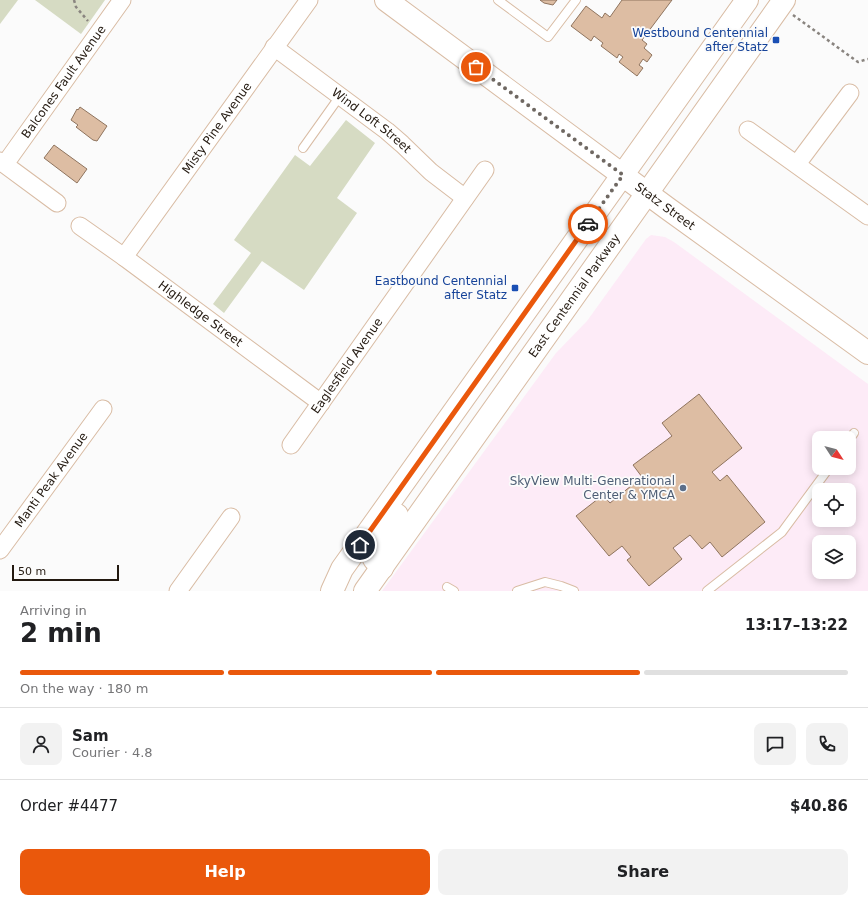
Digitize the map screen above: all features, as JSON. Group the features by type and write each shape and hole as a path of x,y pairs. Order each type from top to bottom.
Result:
{"main road":[{"name":"Statz Street","path":"386,0 647,193 868,353"},
{"path":"332,591 342,569 747,0"},
{"name":"East Centennial Parkway","path":"365,591 782,3"},
{"path":"382,568 374,559 375,550 397,519 403,484"}],"street":[{"name":"Balcones Fault Avenue","path":"2,163 122,0"},
{"name":"Misty Pine Avenue","path":"124,257 309,0"},
{"name":"Wind Loft Street","path":"274,47 402,144 431,172 465,198"},
{"path":"797,164 850,93"},
{"path":"748,130 868,216"},
{"path":"2,163 57,203"},
{"name":"Eaglesfield Avenue","path":"291,445 485,170"},
{"name":"Highledge Street","path":"80,226 321,403"},
{"name":"Manti Peak Avenue","path":"0,550 103,408"},
{"path":"178,591 231,517"}],"lane":[{"path":"498,0 548,37 576,0"},
{"path":"303,148 340,96"},
{"path":"707,591 782,532 824,475"},
{"path":"517,591 545,582 574,591"}],"path":[{"path":"74,0 76,6 98,34"},
{"path":"782,3 858,62 868,59"}],"shaded area":[{"path":"651,235 665,237 674,242 868,384 868,591 382,591 556,353 587,321 646,239"}],"green space":[{"path":"0,0 18,0 0,24"},
{"path":"35,0 105,0 81,34"},
{"path":"346,120 375,143 337,198 357,213 304,290 262,261 224,313 213,304 251,253 234,240 295,155 310,166"}],"building":[{"path":"540,0 557,0 553,5 544,3"},
{"path":"622,0 672,0 642,40 647,44 644,48 652,55 647,62 643,59 639,65 643,68 637,76 619,62 623,57 619,54 617,58 601,46 603,43 594,36 591,41 571,26 586,6 602,18 605,13 610,17"},
{"path":"80,107 107,126 97,141 93,140 76,127 78,125 71,120 77,109 78,110"},
{"path":"54,145 87,169 77,183 44,158"},
{"name":"SkyView Multi-Generational Center & YMCA","path":"699,394 742,448 712,472 720,481 727,475 765,522 722,557 710,542 702,549 690,535 673,548 682,559 649,586 627,560 631,557 622,546 609,556 576,516 603,495 610,503 642,477 633,465 672,436 662,423"}],"way so far":[{"path":"476,67 623,175 588,224"}],"place":[{"name":"Westbound Centennial after Statz","path":"776,40"},
{"name":"Eastbound Centennial after Statz","path":"515,288"},
{"name":"SkyView Multi-Generational Center & YMCA","path":"683,488"}],"route":[{"path":"360,545 588,224"}]}
